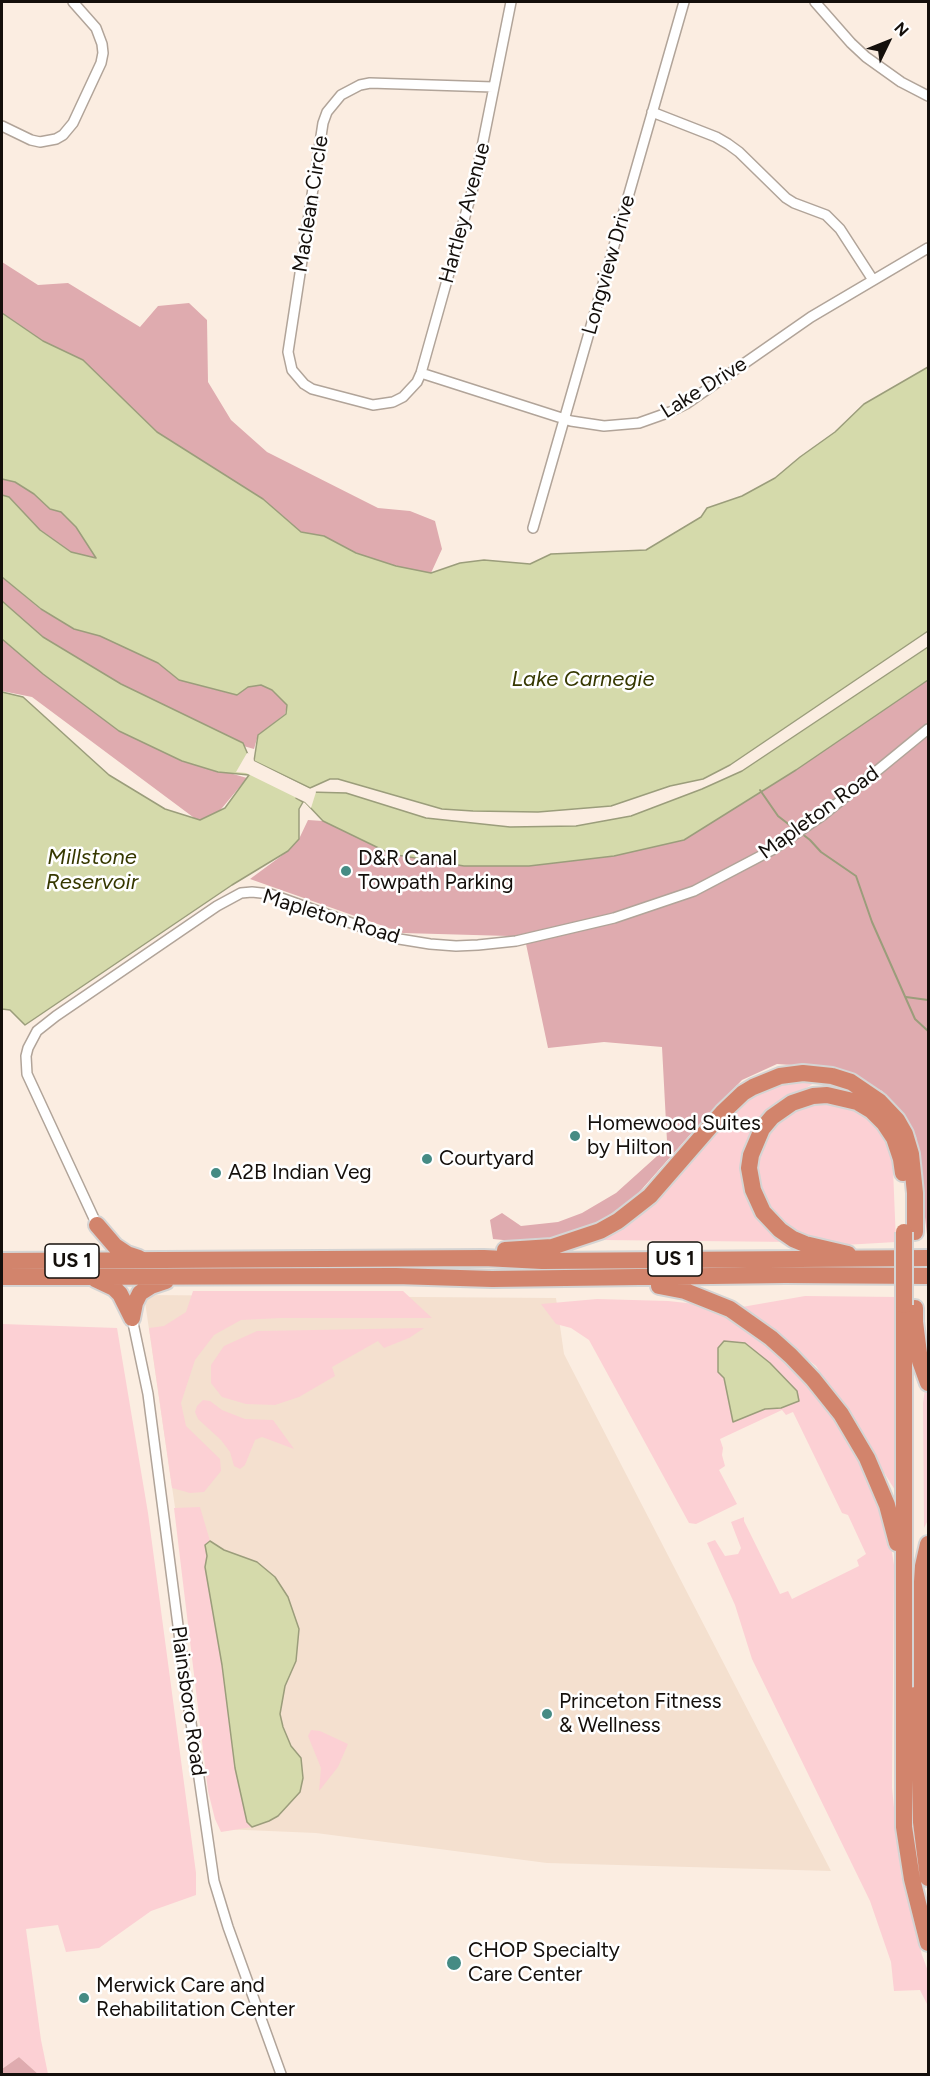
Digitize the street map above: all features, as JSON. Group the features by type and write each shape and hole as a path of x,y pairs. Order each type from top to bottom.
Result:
{"highway":[{"path":"484,1258 496,1250 552,1247 600,1231 618,1221 650,1196 742,1093 766,1081 791,1074 814,1073 851,1082 879,1101 892,1115 905,1134 911,1154 915,1193 909,1232"},
{"path":"866,1258 793,1239 771,1221 757,1202 750,1179 751,1155 762,1129 782,1110 800,1100 827,1095 857,1102 878,1117 894,1138 901,1159 905,1185 909,1232 909,1304 904,1566 904,1827 912,1879 928,1943"},
{"path":"97,1225 115,1246 127,1254 143,1259"},
{"path":"74,1261 96,1247 97,1225"},
{"name":"US 1","path":"2,1261 928,1258"},
{"name":"US 1","path":"2,1277 623,1279 785,1275 928,1276"},
{"path":"132,1318 137,1296 145,1289 181,1276"},
{"path":"91,1277 114,1288 120,1294 132,1318"},
{"path":"623,1279 636,1284 685,1291 730,1309 792,1356 841,1414 867,1458 887,1505 904,1566"},
{"path":"909,1304 915,1322 920,1361 928,1383"},
{"path":"915,1322 912,1394 915,1700 919,1738 921,1822 928,1878"},
{"path":"919,1738 922,1582 928,1544"}],"street":[{"path":"2,126 40,142 63,135 73,123 101,63 103,53 96,28 73,2"},
{"name":"Hartley Avenue","path":"384,404 403,397 417,382 421,373 476,177 511,2"},
{"name":"Longview Drive","path":"533,528 684,2"},
{"path":"815,2 866,57 901,82 928,96"},
{"name":"Maclean Circle","path":"384,404 373,405 312,389 297,378 289,360 288,352 323,123 327,111 350,89 370,83 494,87"},
{"path":"652,112 728,144 786,198 826,215 840,229 873,280"},
{"name":"Lake Drive","path":"421,373 587,424 622,425 654,419 695,397 811,317 928,248"},
{"name":"Mapleton Road","path":"97,1225 27,1074 28,1048 37,1031 56,1016 229,899 252,892 270,894 374,932 410,941 456,946 500,943 614,918 669,901 720,879 790,838 928,729"},
{"name":"Plainsboro Road","path":"132,1318 148,1394 213,1875 228,1927 281,2074"}],"shaded area":[{"path":"2,262 38,285 68,283 140,327 158,306 189,303 207,320 208,382 231,420 267,452 378,508 410,511 435,521 442,549 431,573 396,566 356,553 324,536 301,532 263,499 157,432 83,360 43,341 2,313"},
{"path":"2,479 15,482 34,494 50,509 61,512 76,527 97,559 71,552 40,530 9,497 2,495"},
{"path":"2,577 40,609 74,629 100,636 158,663 179,680 236,695 248,687 261,685 272,690 287,705 285,714 258,735 254,749 240,745 226,772 247,778 212,820 197,820 32,697 2,691"},
{"path":"928,680 928,1244 916,1136 882,1091 836,1068 777,1064 742,1080 635,1197 601,1221 563,1236 523,1242 493,1239 490,1220 502,1213 521,1226 558,1222 582,1213 616,1193 656,1157 667,1141 662,1047 604,1042 548,1048 526,944 509,936 403,933 250,879 288,851 299,839 308,820 323,821 391,854 464,866 529,866 614,856 684,840 796,770"},
{"path":"777,1083 814,1083 765,1114 745,1146 745,1186 793,1242 603,1240 645,1212 744,1103"},
{"path":"833,1101 865,1113 892,1145 896,1242 844,1245 801,1236 774,1214 752,1173 770,1127 796,1106"},
{"path":"193,1291 403,1291 432,1318 241,1320 214,1335 195,1360 181,1403 186,1426 220,1459 221,1471 204,1492 190,1493 172,1488 149,1328 164,1326 186,1312"},
{"path":"144,1295 556,1298 564,1354 831,1871 547,1863 316,1833 222,1829"},
{"path":"805,1296 897,1297 901,1458 895,1490 816,1366 742,1307"},
{"path":"597,1299 668,1301 696,1304 723,1312 750,1328 817,1392 851,1440 887,1520 894,1565 892,1788 901,1875 928,1971 928,2006 920,1990 894,1991 891,1962 870,1901 752,1659 735,1605 707,1543 715,1540 725,1556 738,1554 741,1548 731,1522 744,1517 780,1594 788,1591 792,1599 859,1566 857,1560 866,1554 848,1515 842,1513 793,1412 786,1415 782,1410 720,1439 725,1466 719,1470 737,1504 696,1524 689,1523 589,1340 571,1328 556,1324 541,1304","holes":["770,1363 797,1391 799,1401 781,1408 765,1409 733,1421 724,1378"]},
{"path":"2,1324 117,1328 148,1513 196,1873 196,1895 151,1911 99,1948 66,1952 58,1925 26,1929 41,2040 48,2074 38,2074 19,2057 2,2069"},
{"path":"424,1328 409,1338 384,1348 378,1341 332,1367 335,1376 299,1397 275,1405 246,1404 222,1397 211,1383 211,1365 224,1346 257,1331"},
{"path":"925,1389 928,1392 928,1520 924,1528 923,1403"},
{"path":"203,1400 210,1401 222,1410 245,1419 273,1420 294,1449 262,1437 255,1440 245,1465 240,1469 234,1466 230,1452 221,1440 198,1419 195,1412"},
{"path":"200,1507 210,1541 205,1545 207,1556 205,1567 222,1665 235,1768 247,1822 252,1827 221,1832 208,1791 174,1508"},
{"path":"311,1730 320,1731 348,1744 338,1767 319,1791 321,1768 308,1736"},
{"path":"19,2057 38,2074 2,2074 2,2069"}],"water":[{"name":"Lake Carnegie","path":"2,313 43,341 83,360 157,432 263,499 301,532 324,536 356,553 396,566 431,573 460,563 484,560 530,564 551,554 646,550 701,517 707,508 742,496 775,478 835,432 864,404 928,367 928,631 730,765 703,779 670,786 611,806 538,812 473,811 442,809 338,779 330,779 310,788 254,761 258,735 286,714 287,705 272,690 261,685 248,687 237,695 179,680 158,663 100,636 74,629 41,609 2,577 2,495 9,497 40,530 71,552 96,558 76,527 61,512 50,509 34,494 15,482 2,479"},
{"name":"Millstone Reservoir","path":"2,601 43,637 121,684 243,743 252,764 309,792 346,793 426,818 510,827 576,826 631,816 702,789 742,771 928,647 928,680 796,770 684,840 614,856 529,866 464,866 391,854 323,821 305,802 296,798 303,802 299,809 299,839 288,851 232,885 25,1025 10,1010 2,1009 2,692 23,697 109,775 165,809 200,820 225,808 249,775 218,772 182,761 119,731 43,674 2,639"},
{"path":"724,1341 745,1343 770,1363 797,1391 799,1401 781,1408 765,1409 733,1422 724,1378 718,1372 718,1348"},
{"path":"210,1541 224,1550 257,1562 275,1577 288,1597 299,1629 296,1661 285,1686 280,1714 291,1746 301,1758 303,1778 300,1792 278,1816 252,1827 247,1822 235,1768 222,1665 205,1567 207,1556 205,1545"}],"pier":[{"path":"247,753 251,753 254,761 310,789 315,788 311,808 305,802 246,773 236,772"}],"waterway":[{"path":"760,790 778,816 796,830"},
{"path":"801,833 821,852 856,876 872,922 915,1019 928,1031"},
{"path":"906,997 928,1000"}],"place":[{"name":"D&R Canal Towpath Parking","path":"346,871"},
{"name":"Homewood Suites by Hilton","path":"575,1136"},
{"name":"Courtyard","path":"427,1159"},
{"name":"A2B Indian Veg","path":"216,1173"},
{"name":"Princeton Fitness & Wellness","path":"547,1714"},
{"name":"CHOP Specialty Care Center","path":"454,1963"},
{"name":"Merwick Care and Rehabilitation Center","path":"84,1998"}]}
